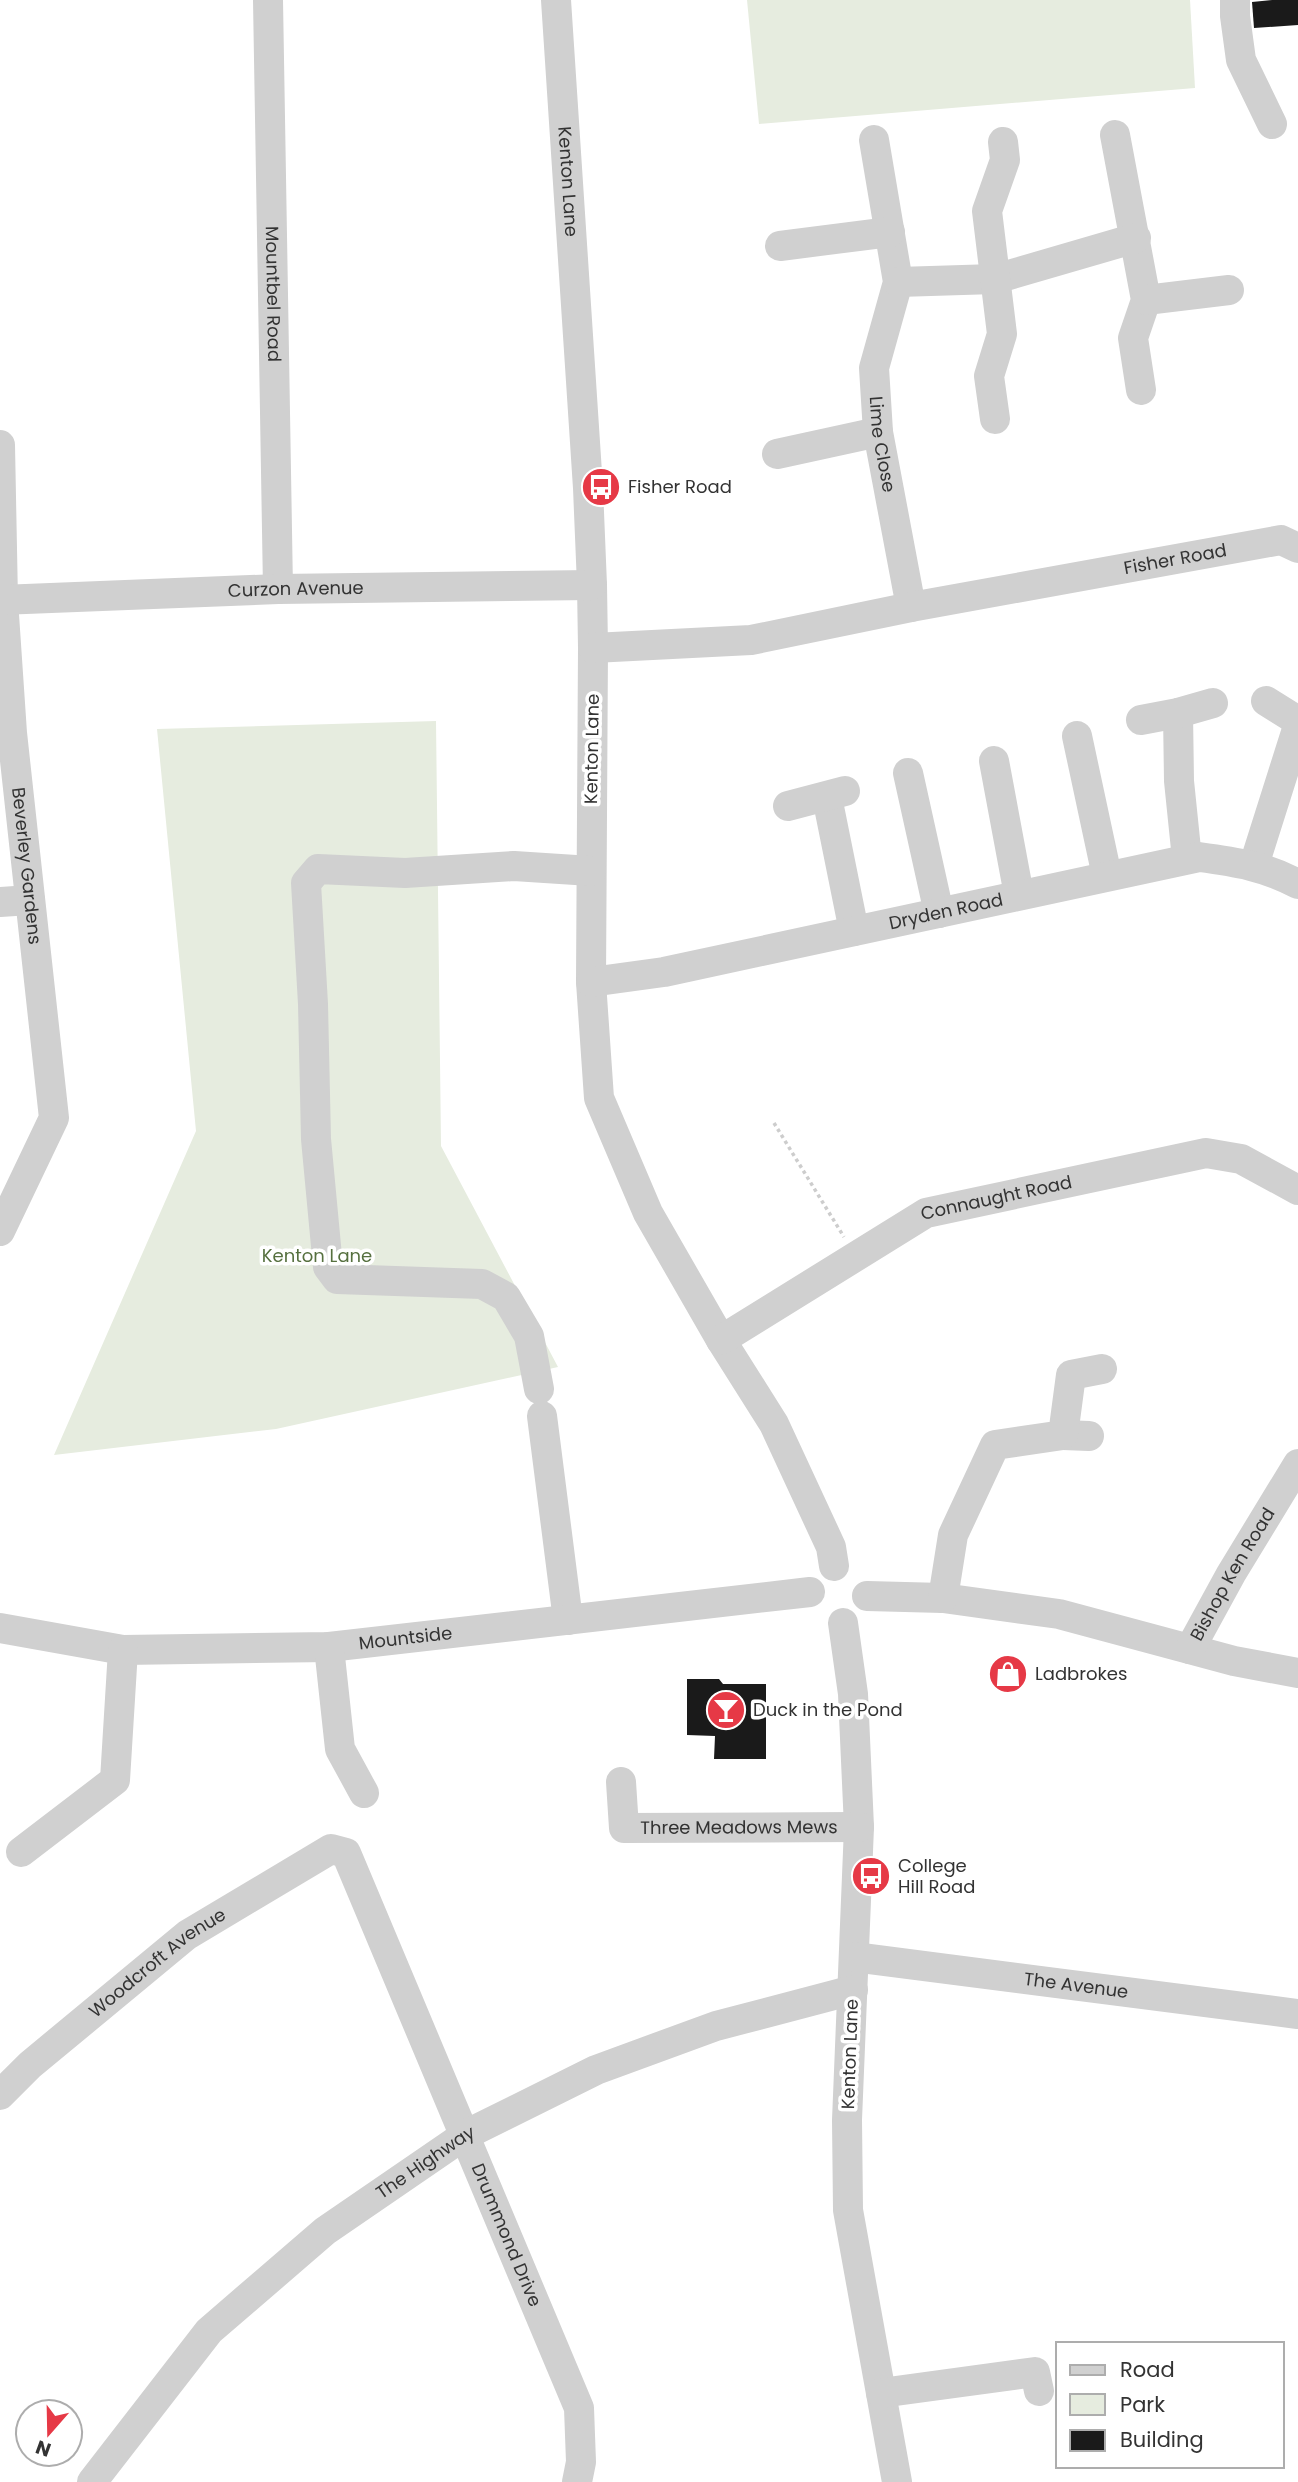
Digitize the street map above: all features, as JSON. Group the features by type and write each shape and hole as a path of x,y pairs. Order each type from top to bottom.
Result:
{"street":[{"name":"Mountbel Road","path":"268,0 278,589"},
{"name":"Kenton Lane","path":"556,0 592,585 591,982 599,1098 648,1213 721,1340 774,1424 831,1548 834,1566"},
{"path":"1235,0 1241,60 1272,124"},
{"path":"1115,135 1146,300 1133,338 1142,390"},
{"name":"Lime Close","path":"874,140 898,282 874,368 878,432 911,607"},
{"path":"995,419 989,376 1002,334 987,211 1005,160 1003,142"},
{"path":"780,246 890,232"},
{"path":"898,282 995,279 1136,238"},
{"path":"1146,300 1229,290"},
{"path":"777,454 878,432"},
{"name":"Beverley Gardens","path":"0,445 2,600 12,733 54,1118 0,1231"},
{"name":"Fisher Road","path":"593,648 751,640 911,607 1281,540 1298,548"},
{"name":"Curzon Avenue","path":"2,600 278,589 592,585"},
{"path":"1254,865 1298,724 1266,701"},
{"path":"1141,720 1213,704"},
{"path":"1178,713 1179,780 1187,859"},
{"path":"1076,736 1107,876"},
{"path":"994,761 1019,895"},
{"path":"908,774 939,913"},
{"path":"788,806 836,794 854,931"},
{"name":"Dryden Road","path":"591,982 664,972 1199,857 1254,865 1276,872 1298,884"},
{"path":"568,1620 529,1336 506,1297 482,1284 337,1279 328,1267 316,1139 313,1004 306,883 318,870 404,873 514,866 591,871"},
{"path":"0,902 30,900"},
{"name":"Connaught Road","path":"721,1340 926,1213 1206,1153 1241,1159 1298,1190"},
{"path":"943,1598 953,1535 995,1445 1076,1436 1071,1375 1102,1369"},
{"name":"Bishop Ken Road","path":"1191,1649 1231,1574 1298,1464"},
{"path":"834,1566 851,1569 858,1574 867,1588 867,1597 862,1611 843,1623 826,1621 819,1616 810,1601 810,1592 818,1575 834,1566"},
{"name":"Mountside","path":"0,1628 123,1650 329,1647 810,1592"},
{"path":"867,1597 943,1598 1059,1614 1234,1661 1298,1673"},
{"name":"Kenton Lane","path":"843,1623 853,1694 859,1827 847,2120 848,2210 897,2482"},
{"path":"329,1647 340,1749 364,1793"},
{"path":"21,1852 115,1780 123,1650"},
{"name":"Three Meadows Mews","path":"621,1782 624,1828 859,1827"},
{"name":"Woodcroft Avenue","path":"0,2095 30,2065 187,1935 331,1849"},
{"name":"Drummond Drive","path":"331,1849 346,1853 579,2408 581,2462 577,2482"},
{"name":"The Avenue","path":"854,1957 1298,2014"},
{"name":"The Highway","path":"92,2482 209,2331 325,2231 465,2135 608,2066 716,2026 853,1990"},
{"path":"881,2393 1035,2372 1039,2391"}],"path":[{"path":"774,1123 856,1257"}],"green space":[{"path":"747,0 1190,0 1195,88 759,124"},
{"name":"Kenton Lane","path":"436,721 441,1146 558,1367 276,1429 54,1455 196,1131 157,729"}],"building":[{"path":"1298,0 1298,25 1254,28 1252,2"},
{"name":"Duck in the Pond","path":"687,1679 719,1679 723,1684 766,1684 766,1759 714,1759 715,1736 687,1735"}],"place":[{"name":"Fisher Road","path":"601,487"},
{"name":"Ladbrokes","path":"1008,1674"},
{"name":"Duck in the Pond","path":"726,1710"},
{"name":"College Hill Road","path":"871,1876"}]}
